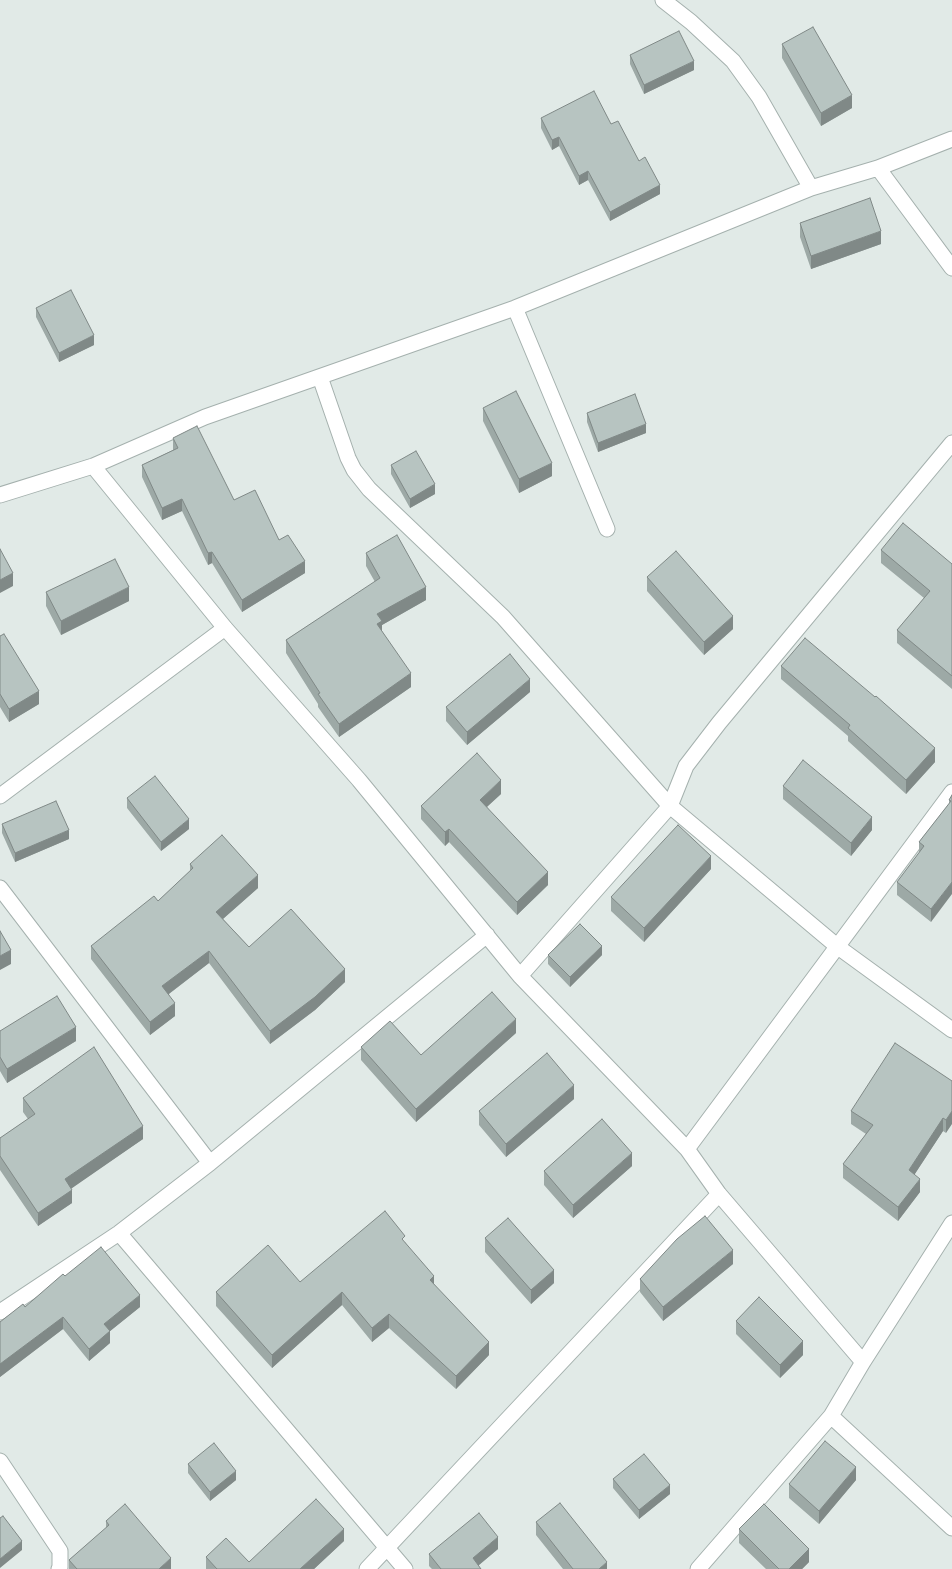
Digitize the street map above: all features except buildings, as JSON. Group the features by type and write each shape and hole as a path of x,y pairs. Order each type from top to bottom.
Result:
{"street":[{"path":"663,0 691,22 733,61 759,97 810,188"},
{"path":"0,495 93,466 205,417 515,308 810,188 878,168 952,139"},
{"path":"878,168 952,268"},
{"path":"515,308 607,529"},
{"path":"320,377 348,458 354,470 369,489 504,617 670,806 838,947 952,1030"},
{"path":"520,976 670,806 686,766 719,723 952,443"},
{"path":"93,466 225,628 359,780 520,976 687,1149 719,1194 863,1362"},
{"path":"0,796 225,628"},
{"path":"687,1149 952,792"},
{"path":"0,888 210,1163"},
{"path":"0,1312 119,1233 210,1163 487,936"},
{"path":"367,1569 719,1194"},
{"path":"698,1569 831,1416 863,1362 952,1223"},
{"path":"119,1233 405,1569"},
{"path":"831,1416 952,1528"},
{"path":"0,1461 60,1551 59,1569"}]}
